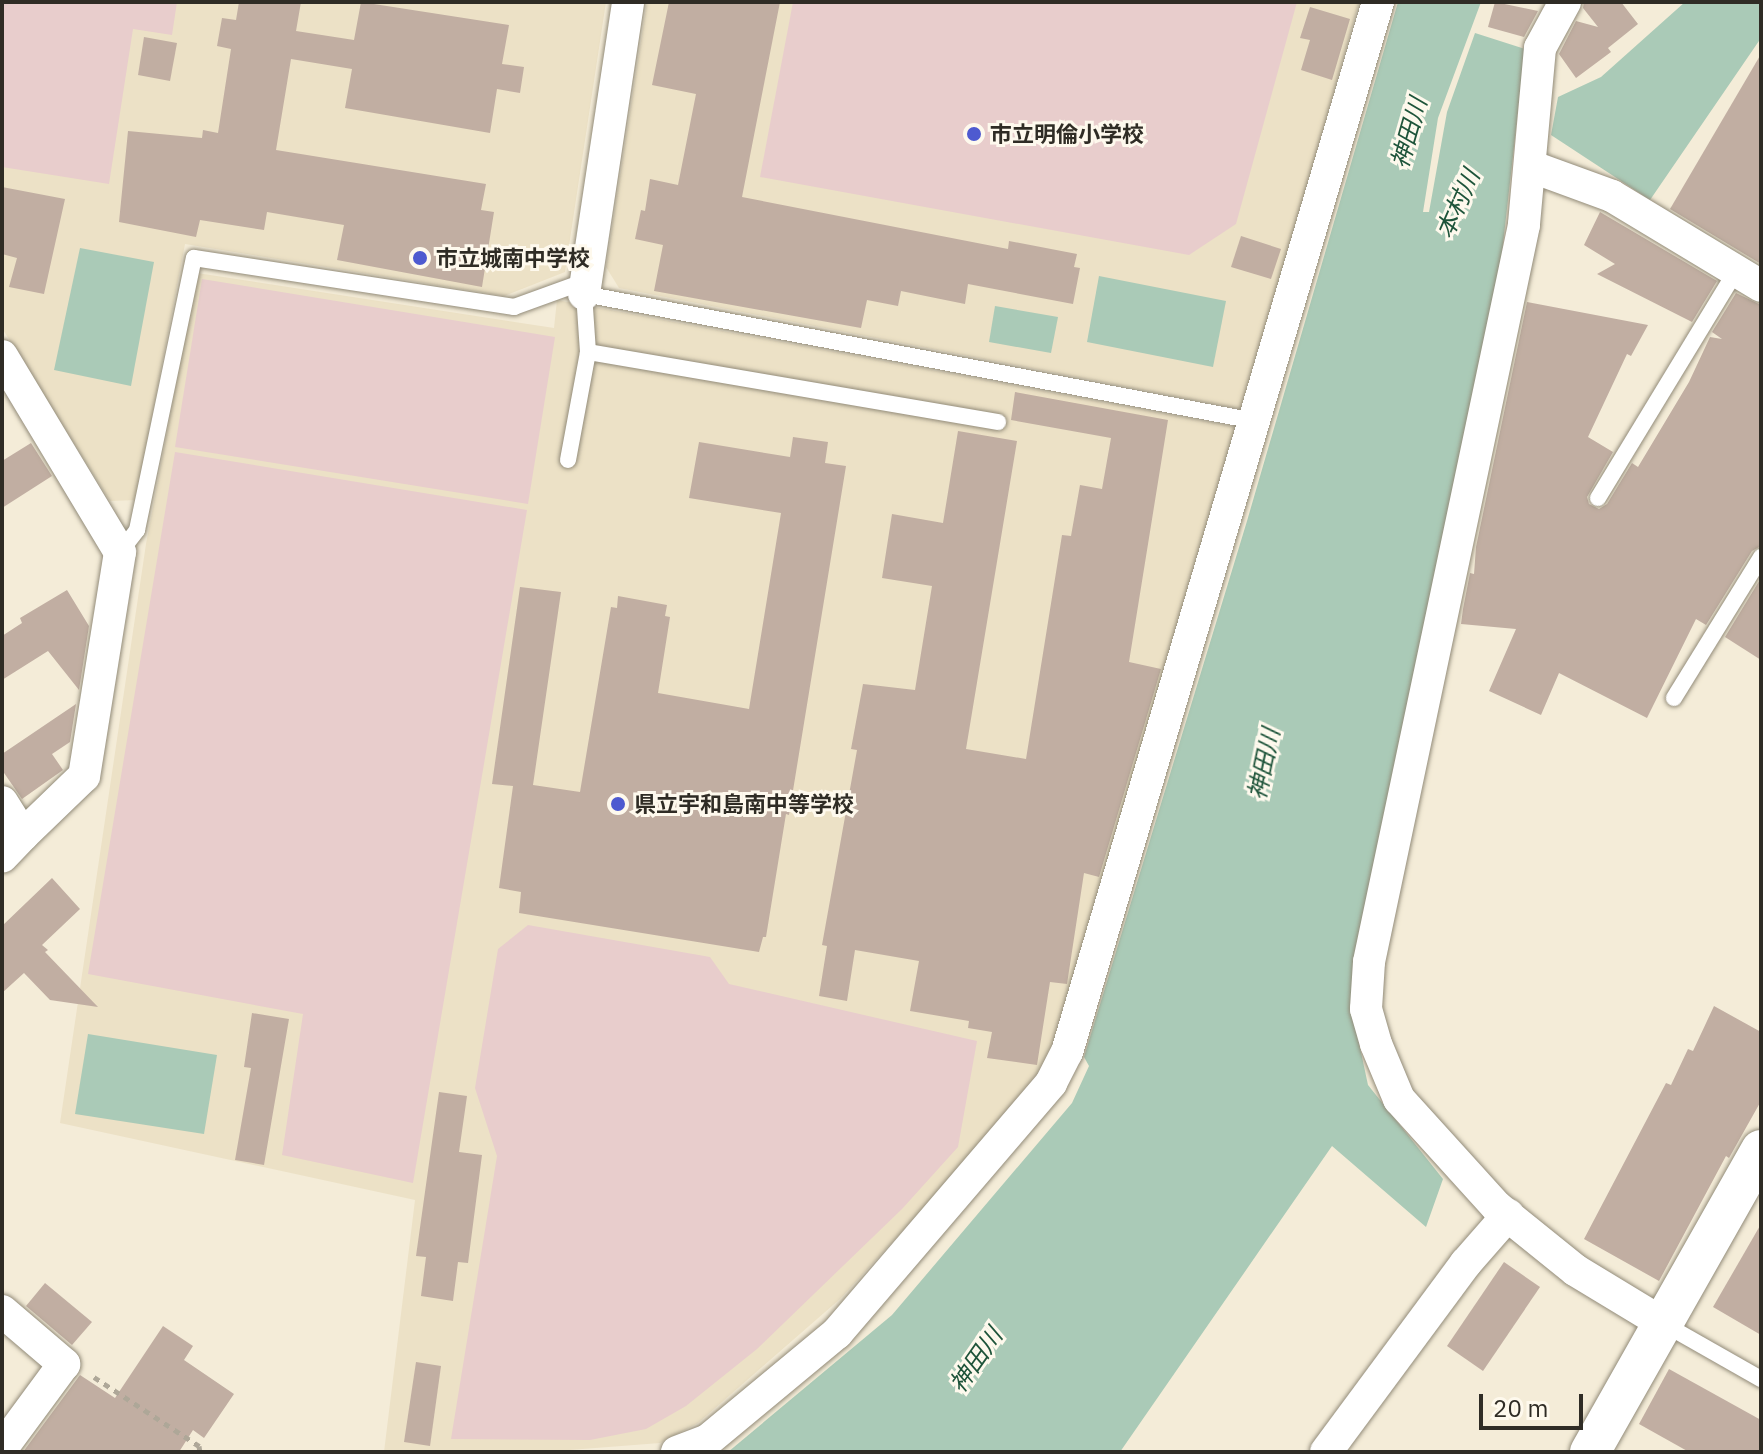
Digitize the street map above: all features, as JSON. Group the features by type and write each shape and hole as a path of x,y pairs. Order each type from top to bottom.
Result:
{"street":[{"path":"585,287 628,2"},
{"path":"677,1452 708,1440 837,1333 1051,1083 1067,1052 1378,2"},
{"path":"1565,2 1540,48 1524,225 1369,962 1366,1009 1376,1044 1399,1099 1508,1215 1575,1270 1664,1324"},
{"path":"1530,166 1612,196 1748,278"},
{"path":"3,360 105,521 120,552 84,776 13,846"},
{"path":"2,802 13,846"},
{"path":"1590,1452 1761,1150"},
{"path":"1326,1452 1466,1263 1508,1215"},
{"path":"2,1311 64,1364 2,1448"}],"lane":[{"path":"120,552 137,530 194,258 514,307 585,287 1255,421"},
{"path":"1598,498 1748,278"},
{"path":"568,460 588,352 585,287"},
{"path":"588,352 998,422"},
{"path":"1674,698 1761,557"},
{"path":"1664,1324 1761,1379"}],"path":[{"path":"64,1364 76,1365 199,1446 200,1452"}],"shaded area":[{"name":"市立城南中学校","path":"2,2 606,2 565,272 504,296 185,244 136,500 110,501 2,328"},
{"path":"2,2 177,2 172,35 133,29 109,184 2,167"},
{"name":"市立明倫小学校","path":"647,2 1359,2 1245,410 619,288 606,267"},
{"path":"793,2 1297,2 1236,224 1189,255 760,177"},
{"name":"県立宇和島南中等学校","path":"197,273 554,328 557,300 1241,428 1050,1063 1024,1099 840,1299 698,1423 660,1443 544,1452 384,1452 415,1200 60,1123 146,544"},
{"path":"202,279 555,337 528,504 175,447"},
{"path":"175,452 527,510 413,1183 282,1155 303,1014 88,974"},
{"path":"528,925 710,957 729,984 977,1041 958,1147 902,1209 757,1349 686,1406 646,1429 590,1440 451,1439 497,1156 475,1088 498,949"}],"water":[{"path":"1398,2 1481,2 1438,118 1423,212 1429,212 1447,112 1475,33 1525,49 1502,253 1352,1010 1368,1085 1443,1179 1426,1227 1332,1146 1120,1452 728,1452 892,1315 1072,1103 1089,1066 1084,1057 1247,521"},
{"path":"1685,2 1761,2 1761,38 1650,200 1551,135 1558,97 1601,77"},
{"path":"80,248 154,262 131,386 54,370"},
{"path":"1099,276 1226,301 1213,367 1087,342"},
{"path":"995,306 1058,317 1051,353 989,342"},
{"path":"88,1034 217,1055 204,1134 75,1114"}],"building":[{"path":"239,2 301,2 296,31 354,40 361,2 509,25 502,64 524,67 520,93 497,89 490,133 345,108 352,69 291,59 276,150 486,184 481,210 494,212 482,287 337,260 344,225 267,212 264,230 200,220 196,237 119,222 128,131 202,138 203,130 218,133 231,49 217,46 222,18 236,20"},
{"path":"669,2 780,2 742,197 1008,249 1009,241 1077,254 1074,267 1080,268 1073,304 968,284 965,304 901,291 898,306 867,300 861,328 654,291 663,245 635,239 641,210 645,211 650,179 678,185 696,94 652,85"},
{"path":"1495,2 1538,11 1524,37 1488,27"},
{"path":"1584,2 1621,2 1638,24 1608,48 1611,52 1576,78 1559,54 1576,21 1598,27 1583,8"},
{"path":"1310,7 1350,19 1332,80 1301,70 1310,40 1300,38"},
{"path":"144,37 177,43 170,81 138,75"},
{"path":"1761,54 1761,264 1670,209"},
{"path":"2,187 65,199 44,294 9,287 17,258 2,254"},
{"path":"1600,212 1717,281 1692,322 1597,274 1615,264 1584,245"},
{"path":"1241,236 1281,249 1271,279 1231,267"},
{"path":"1736,293 1761,305 1761,546 1752,551 1706,625 1696,619 1647,718 1559,673 1541,715 1489,691 1516,629 1461,624 1470,573 1474,574 1476,547 1527,302 1648,325 1631,356 1627,354 1588,437 1613,452 1587,497 1589,504 1599,509 1607,504 1632,463 1638,467 1689,382 1710,337 1722,339 1712,332"},
{"path":"1015,392 1168,420 1129,662 1161,669 1099,877 1084,873 1067,984 1050,982 1037,1065 987,1058 992,1032 968,1028 969,1021 910,1011 919,961 855,950 847,1001 819,996 827,946 822,945 857,750 851,749 863,684 915,690 932,586 882,578 892,514 943,523 958,431 1017,441 966,749 1026,759 1062,535 1071,536 1080,485 1102,489 1111,438 1011,420"},
{"path":"793,437 828,442 825,463 846,466 789,815 786,814 766,937 763,937 759,952 519,913 521,892 499,888 513,786 492,784 520,587 561,592 533,785 580,792 611,607 617,608 618,596 667,605 665,616 670,617 658,693 749,709 781,513 689,498 699,442 790,457"},
{"path":"31,443 52,476 2,508 2,461"},
{"path":"1761,578 1761,660 1725,637"},
{"path":"67,590 89,626 79,690 48,651 2,680 2,636 22,623 20,618"},
{"path":"76,704 70,742 52,754 63,770 22,799 2,770 2,754"},
{"path":"52,878 80,909 42,945 48,950 45,952 98,1007 50,1000 24,973 2,993 2,926"},
{"path":"1714,1006 1761,1032 1761,1101 1729,1158 1726,1156 1659,1281 1584,1239 1666,1083 1671,1085 1688,1049 1693,1051"},
{"path":"252,1013 289,1019 264,1165 235,1160 251,1068 244,1067"},
{"path":"439,1092 467,1096 459,1152 482,1155 468,1263 458,1262 453,1301 421,1296 426,1257 416,1256"},
{"path":"1761,1224 1761,1335 1713,1307"},
{"path":"1504,1262 1540,1287 1483,1371 1447,1346"},
{"path":"45,1283 92,1322 72,1345 26,1306"},
{"path":"163,1326 193,1346 184,1360 234,1394 204,1438 193,1430 179,1452 23,1452 80,1375 115,1398"},
{"path":"416,1362 441,1366 430,1446 404,1442"},
{"path":"1669,1369 1761,1420 1761,1452 1689,1452 1639,1424"}],"place":[{"name":"市立明倫小学校","path":"974,134"},
{"name":"市立城南中学校","path":"420,258"},
{"name":"県立宇和島南中等学校","path":"618,804"}],"water label":[{"name":"神田川","path":"1409,133"},
{"name":"本村川","path":"1458,204"},
{"name":"神田川","path":"1264,764"},
{"name":"神田川","path":"976,1360"}]}
